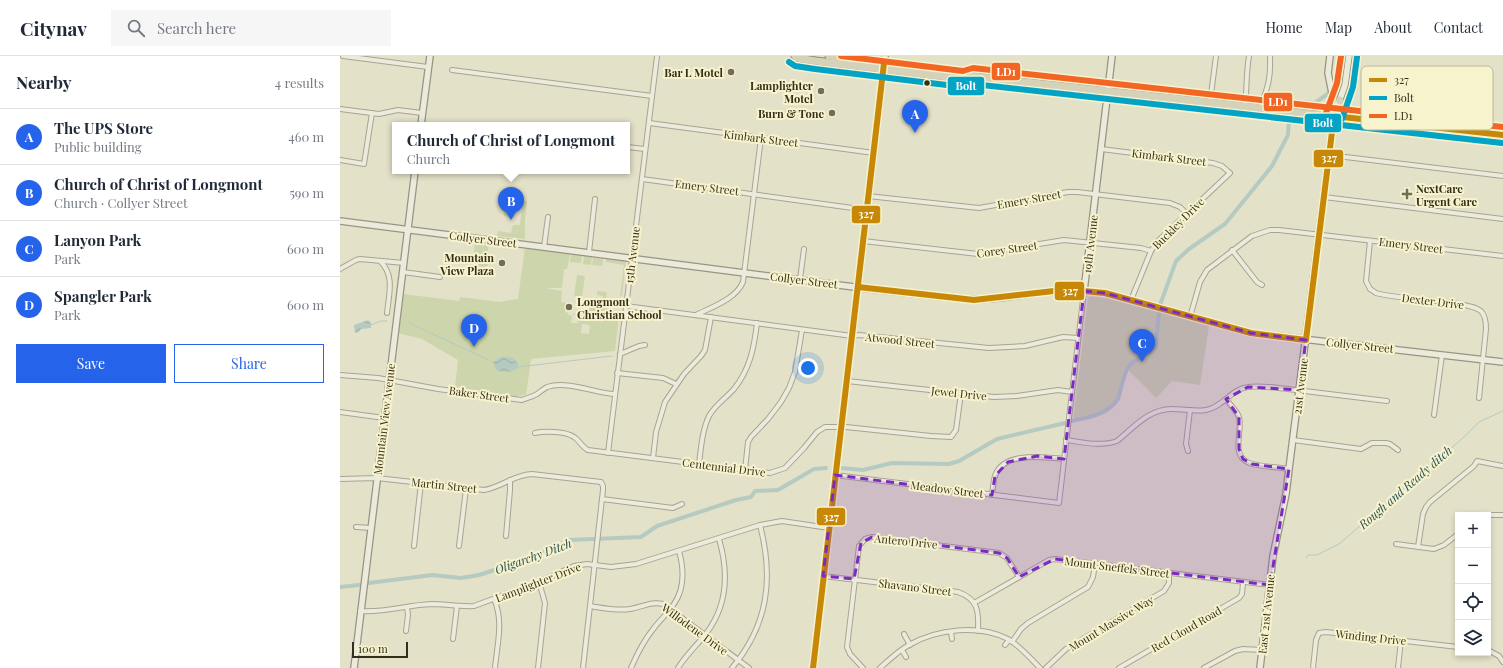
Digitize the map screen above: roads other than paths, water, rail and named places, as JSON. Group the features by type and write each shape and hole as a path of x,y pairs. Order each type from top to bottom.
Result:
{"highway":[{"path":"795,56 797,58 884,63"},
{"path":"829,56 962,72 972,76 1361,119"},
{"path":"1322,115 1335,98 1349,118"},
{"path":"1458,130 1503,135"}],"street":[{"path":"343,56 428,67"},
{"path":"421,122 430,56"},
{"name":"15th Avenue","path":"608,453 614,394 658,56"},
{"name":"19th Avenue","path":"1059,503 1112,56"},
{"path":"1210,102 1216,56"},
{"path":"1245,106 1249,56"},
{"path":"1260,108 1267,91 1271,75 1270,56"},
{"path":"1330,56 1328,73 1330,87 1335,98"},
{"name":"21st Avenue","path":"1273,559 1286,494 1324,197 1335,98 1347,75 1349,56"},
{"path":"812,668 884,63"},
{"path":"452,70 652,96"},
{"path":"340,109 379,114 398,110 422,113"},
{"path":"340,160 364,164 372,113"},
{"name":"Kimbark Street","path":"649,123 874,153"},
{"path":"696,316 737,292 743,282 761,138"},
{"path":"630,148 645,150"},
{"name":"Kimbark Street","path":"1101,149 1213,162 1222,166 1230,173 1227,176"},
{"path":"1329,155 1503,176"},
{"name":"Mountain View Avenue","path":"354,668 415,174"},
{"name":"Buckley Drive","path":"1132,300 1151,251 1157,242 1186,213 1227,176"},
{"name":"Emery Street","path":"642,179 754,193 867,210"},
{"name":"Emery Street","path":"868,196 979,208 1068,192 1170,203 1180,207 1186,213"},
{"path":"1324,197 1503,219"},
{"path":"589,252 595,199"},
{"path":"544,247 548,216"},
{"name":"Collyer Street","path":"340,221 744,273 974,300 1054,291 1105,293 1251,333 1503,362"},
{"name":"Emery Street","path":"1190,317 1200,282 1207,270 1252,236 1270,230 1503,256"},
{"name":"Corey Street","path":"863,241 978,254 1064,240 1141,248 1151,251"},
{"name":"Dexter Drive","path":"1370,240 1366,276 1366,281 1370,289 1379,294 1467,305 1482,312 1486,325 1479,398"},
{"path":"800,279 804,249"},
{"path":"1232,250 1257,282 1262,285"},
{"path":"340,269 360,259 404,263"},
{"path":"379,260 384,265 390,277 387,313"},
{"path":"403,272 440,277"},
{"name":"Atwood Street","path":"626,306 852,336 989,348 1026,346 1063,338 1078,338"},
{"path":"653,458 656,432 665,402 676,384 705,350 711,317"},
{"path":"699,464 702,436 705,425 716,406 733,390 747,369 754,346 757,323"},
{"path":"745,470 748,442 772,415 789,388 795,372 802,330"},
{"path":"620,354 645,345"},
{"path":"1434,415 1442,355"},
{"path":"617,373 663,378 676,384"},
{"name":"Baker Street","path":"340,375 378,378 389,381 522,400 535,395 547,387 562,385 614,394"},
{"name":"Jewel Drive","path":"847,381 994,397 1017,396 1054,390 1072,392"},
{"path":"1066,440 1104,444 1111,443 1152,413 1172,408 1200,411 1208,410 1218,406 1233,393 1248,387 1299,390 1387,401"},
{"name":"Centennial Drive","path":"535,433 544,431 571,435 588,450 770,473 780,470 795,458 822,428 830,426 948,438 952,436 956,430 961,393"},
{"path":"1226,399 1239,417 1239,449 1240,455 1243,459 1252,464 1289,469"},
{"path":"1188,451 1186,444 1190,410"},
{"path":"340,412 384,418"},
{"path":"1293,440 1361,449 1372,443 1386,443 1398,450"},
{"path":"992,495 995,476 998,470 1008,462 1037,456 1064,459"},
{"path":"1418,547 1423,514 1430,502 1474,466 1478,461 1503,466"},
{"name":"Martin Street","path":"340,479 377,478 466,489 492,489 523,474 532,474 602,484 604,486 602,499"},
{"name":"Meadow Street","path":"835,475 1059,503"},
{"path":"506,536 510,480"},
{"path":"414,546 421,483"},
{"path":"459,546 466,489"},
{"path":"583,668 602,499 674,508 682,504"},
{"path":"1491,515 1503,515"},
{"name":"Lamplighter Drive","path":"360,611 430,604 474,606 539,582 574,566 594,564 611,567 630,566 760,526 782,521 829,528"},
{"path":"732,668 752,639 766,600 768,584 767,558 760,526"},
{"path":"356,527 371,528"},
{"path":"1396,544 1434,549 1440,547 1455,536"},
{"name":"Antero Drive","path":"863,668 848,655 847,647 859,546 865,539 869,537 999,553 1009,557 1019,577"},
{"path":"678,668 689,652 705,634 715,618 724,594 726,566 719,539"},
{"path":"631,668 645,641 678,596 682,586 682,564 679,551"},
{"name":"Mount Sneffels Street","path":"974,603 1049,560 1055,559 1243,583 1270,585"},
{"name":"East 21st Avenue","path":"1260,668 1273,559"},
{"path":"1005,645 1011,641 1028,623 1088,587 1093,578 1095,564"},
{"name":"Mount Massive Way","path":"1046,668 1066,649 1164,591 1169,583 1170,573"},
{"name":"Shavano Street","path":"823,576 958,592 970,598 974,603"},
{"path":"538,668 545,607 539,582"},
{"name":"Red Cloud Road","path":"1119,668 1238,598 1242,594 1243,583"},
{"path":"494,599 498,608 500,624 495,668"},
{"name":"Willodene Drive","path":"590,606 620,610 630,609 651,602 664,604 750,668"},
{"path":"974,603 978,619 978,630"},
{"path":"453,639 457,606"},
{"path":"406,631 408,615 407,607"},
{"path":"850,623 855,623"},
{"path":"880,668 910,645 951,632 978,630 998,635 1011,641 1040,668"},
{"path":"951,632 952,638"},
{"name":"Winding Drive","path":"1313,668 1316,640 1319,633 1326,632 1455,647"},
{"path":"904,634 910,645"},
{"path":"1398,668 1401,640"},
{"path":"1204,668 1235,651 1243,649 1262,650"},
{"path":"902,650 906,657"},
{"path":"1491,652 1499,656 1503,662"}],"water":[{"path":"368,320 371,323 371,328 361,329 359,332 355,333 354,325"},
{"path":"501,357 515,359 518,363 518,368 507,372 496,370 493,362"}],"waterway":[{"name":"Oligarchy Ditch","path":"1288,104 1290,101 1315,103 1336,88 1340,56"},
{"name":"Oligarchy Ditch","path":"1160,305 1176,261 1189,249 1225,224 1272,166 1288,135 1289,118"},
{"name":"Oligarchy Ditch","path":"1071,421 1098,414 1109,409 1114,404 1118,399 1124,377 1129,366 1135,360 1150,352 1156,346 1159,311"},
{"path":"371,325 381,321 387,321"},
{"path":"409,323 489,360"},
{"path":"518,367 612,356"},
{"name":"Rough and Ready ditch","path":"1306,558 1308,555 1317,555 1339,544 1462,439 1479,422 1503,411"},
{"name":"Oligarchy Ditch","path":"841,468 863,470 892,463 949,464 959,461 997,439 1065,423"},
{"name":"Oligarchy Ditch","path":"369,583 432,575 461,578 479,575 531,558 569,540 641,537 657,526 736,500 751,497 755,491 778,490 814,469 826,468"},
{"name":"Oligarchy Ditch","path":"340,587 359,585"}],"place":[{"name":"Bar L Motel","path":"731,72"},
{"name":"Lamplighter Motel","path":"821,91"},
{"name":"Burn & Tone","path":"832,113"},
{"name":"The UPS Store","path":"915,133"},
{"name":"NextCare Urgent Care","path":"1407,194"},
{"name":"Church of Christ of Longmont","path":"511,220"},
{"name":"Mountain View Plaza","path":"502,263"},
{"name":"Longmont Christian School","path":"569,307"},
{"name":"Spangler Park","path":"474,347"},
{"name":"Lanyon Park","path":"1142,362"}]}
